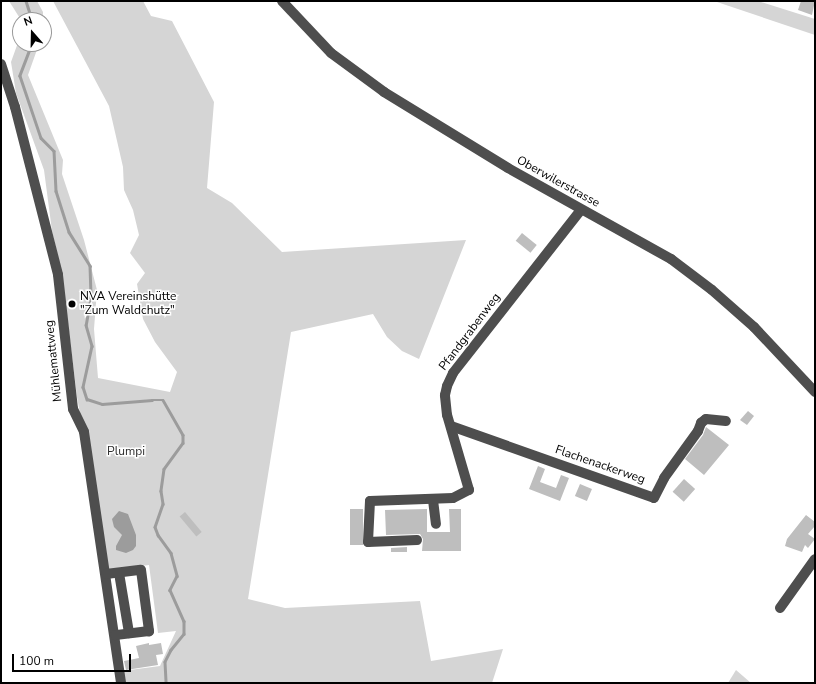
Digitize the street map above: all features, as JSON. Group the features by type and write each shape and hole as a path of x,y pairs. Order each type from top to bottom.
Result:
{"street":[{"name":"Oberwilerstrasse","path":"282,1 332,53 384,92 508,168 671,259 712,290 754,327 815,392"},
{"name":"Mühlemattweg","path":"1,64 15,107 58,275 73,409 84,432 121,683"},
{"name":"Pfandgrabenweg","path":"433,500 453,498 469,490 445,406 445,395 453,373 581,210"},
{"name":"Flachenackerweg","path":"451,426 654,498 664,478 698,431 701,423 706,418 726,421"},
{"path":"418,540 368,542 370,501 433,500 436,524"},
{"path":"780,608 815,559"},
{"path":"106,574 141,570 149,631 114,635"},
{"path":"119,573 129,633"}],"green space":[{"path":"9,1 37,1 43,12 16,12"},
{"name":"Plumpi","path":"53,1 143,1 151,16 172,21 214,102 207,188 232,203 282,252 466,240 419,359 402,351 387,337 373,314 291,332 248,599 285,608 420,601 431,661 503,649 492,683 122,683 122,671 160,666 176,631 158,633 149,565 108,570 77,397 62,274 52,231 44,170 16,93 11,62 15,52 36,52 28,75 63,160 62,174 84,240 97,290 94,329 98,378 170,392 177,372 155,342 143,319 137,284 145,273 130,253 139,235 133,210 124,190 123,167 109,106"},
{"path":"714,1 758,1 815,19 815,35"},
{"path":"736,670 751,683 728,683"}],"shaded area":[{"path":"119,511 128,514 136,535 136,546 133,550 126,553 116,550 116,546 122,535 114,527 112,519"}],"building":[{"path":"801,1 815,1 812,15 798,10"},
{"path":"522,233 537,245 530,253 516,241"},
{"path":"748,411 754,416 747,425 740,420"},
{"path":"706,427 729,445 704,475 685,459 703,435"},
{"path":"538,466 545,469 540,482 556,488 561,475 569,478 560,501 529,489"},
{"path":"684,479 695,489 684,502 673,492"},
{"path":"580,484 592,489 587,501 575,496"},
{"path":"350,509 363,509 363,545 350,545"},
{"path":"427,509 427,532 450,532 449,509 461,509 461,551 422,551 423,539 420,534 386,535 385,510"},
{"path":"185,512 202,532 196,536 180,516"},
{"path":"806,515 815,522 815,526 808,534 815,539 808,548 805,545 802,552 785,546 787,539"},
{"path":"407,547 407,552 391,552 391,548"},
{"path":"149,643 149,645 161,643 163,654 156,655 158,665 126,670 124,661 139,658 136,646"}],"waterway":[{"path":"26,1 29,12"},
{"path":"29,52 20,76 41,138 54,151 56,191 69,232 90,266 91,298 86,325 92,346 83,387 87,399 102,404 163,400 183,435 183,443 164,469 161,491 163,504 155,527 158,535 171,553 177,576 170,590 184,621 184,634 171,650 165,662 166,683"}],"place":[{"name":"NVA Vereinshütte \"Zum Waldchutz\"","path":"72,304"}]}
